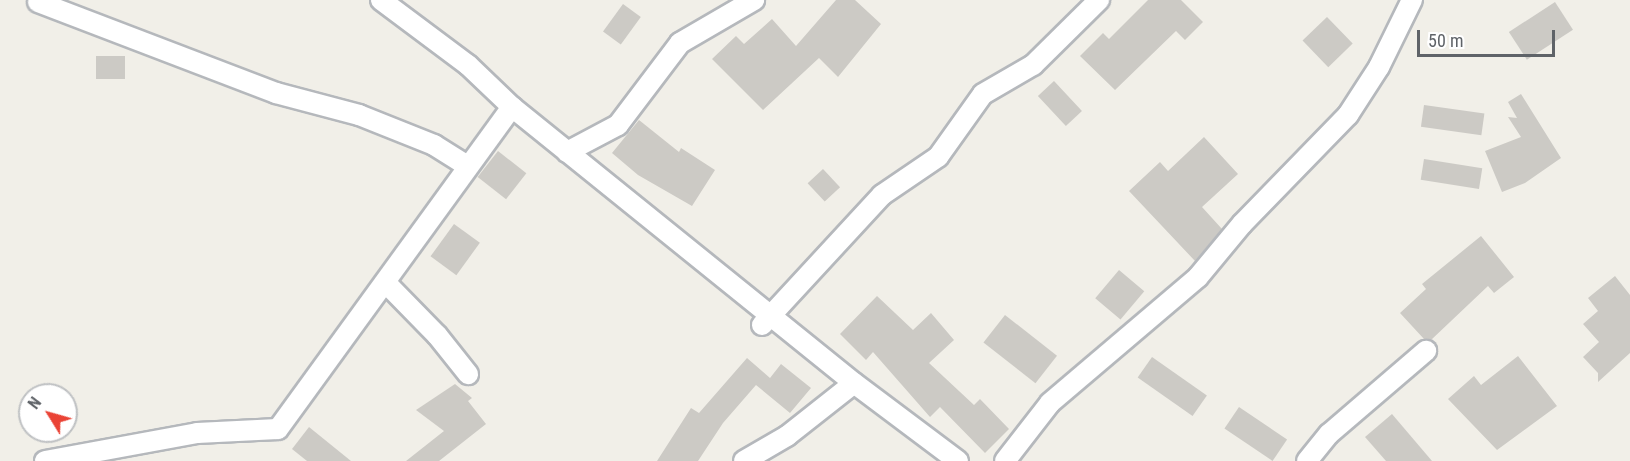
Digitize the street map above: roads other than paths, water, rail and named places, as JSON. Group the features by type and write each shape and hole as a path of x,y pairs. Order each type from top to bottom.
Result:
{"street":[{"path":"567,152 618,125 680,43 754,0"},
{"path":"766,320 882,195 938,157 983,94 1034,65 1099,0"},
{"path":"1005,461 1050,403 1198,277 1242,224 1348,115 1379,67 1412,0"},
{"path":"38,2 276,93 359,115 434,145 467,166"},
{"path":"393,3 468,65 512,107 766,320 958,461"},
{"path":"45,461 197,434 278,429 512,107"},
{"path":"386,283 437,335 468,374"},
{"path":"1307,461 1329,434 1426,351"},
{"path":"744,461 787,436 854,384"}]}
